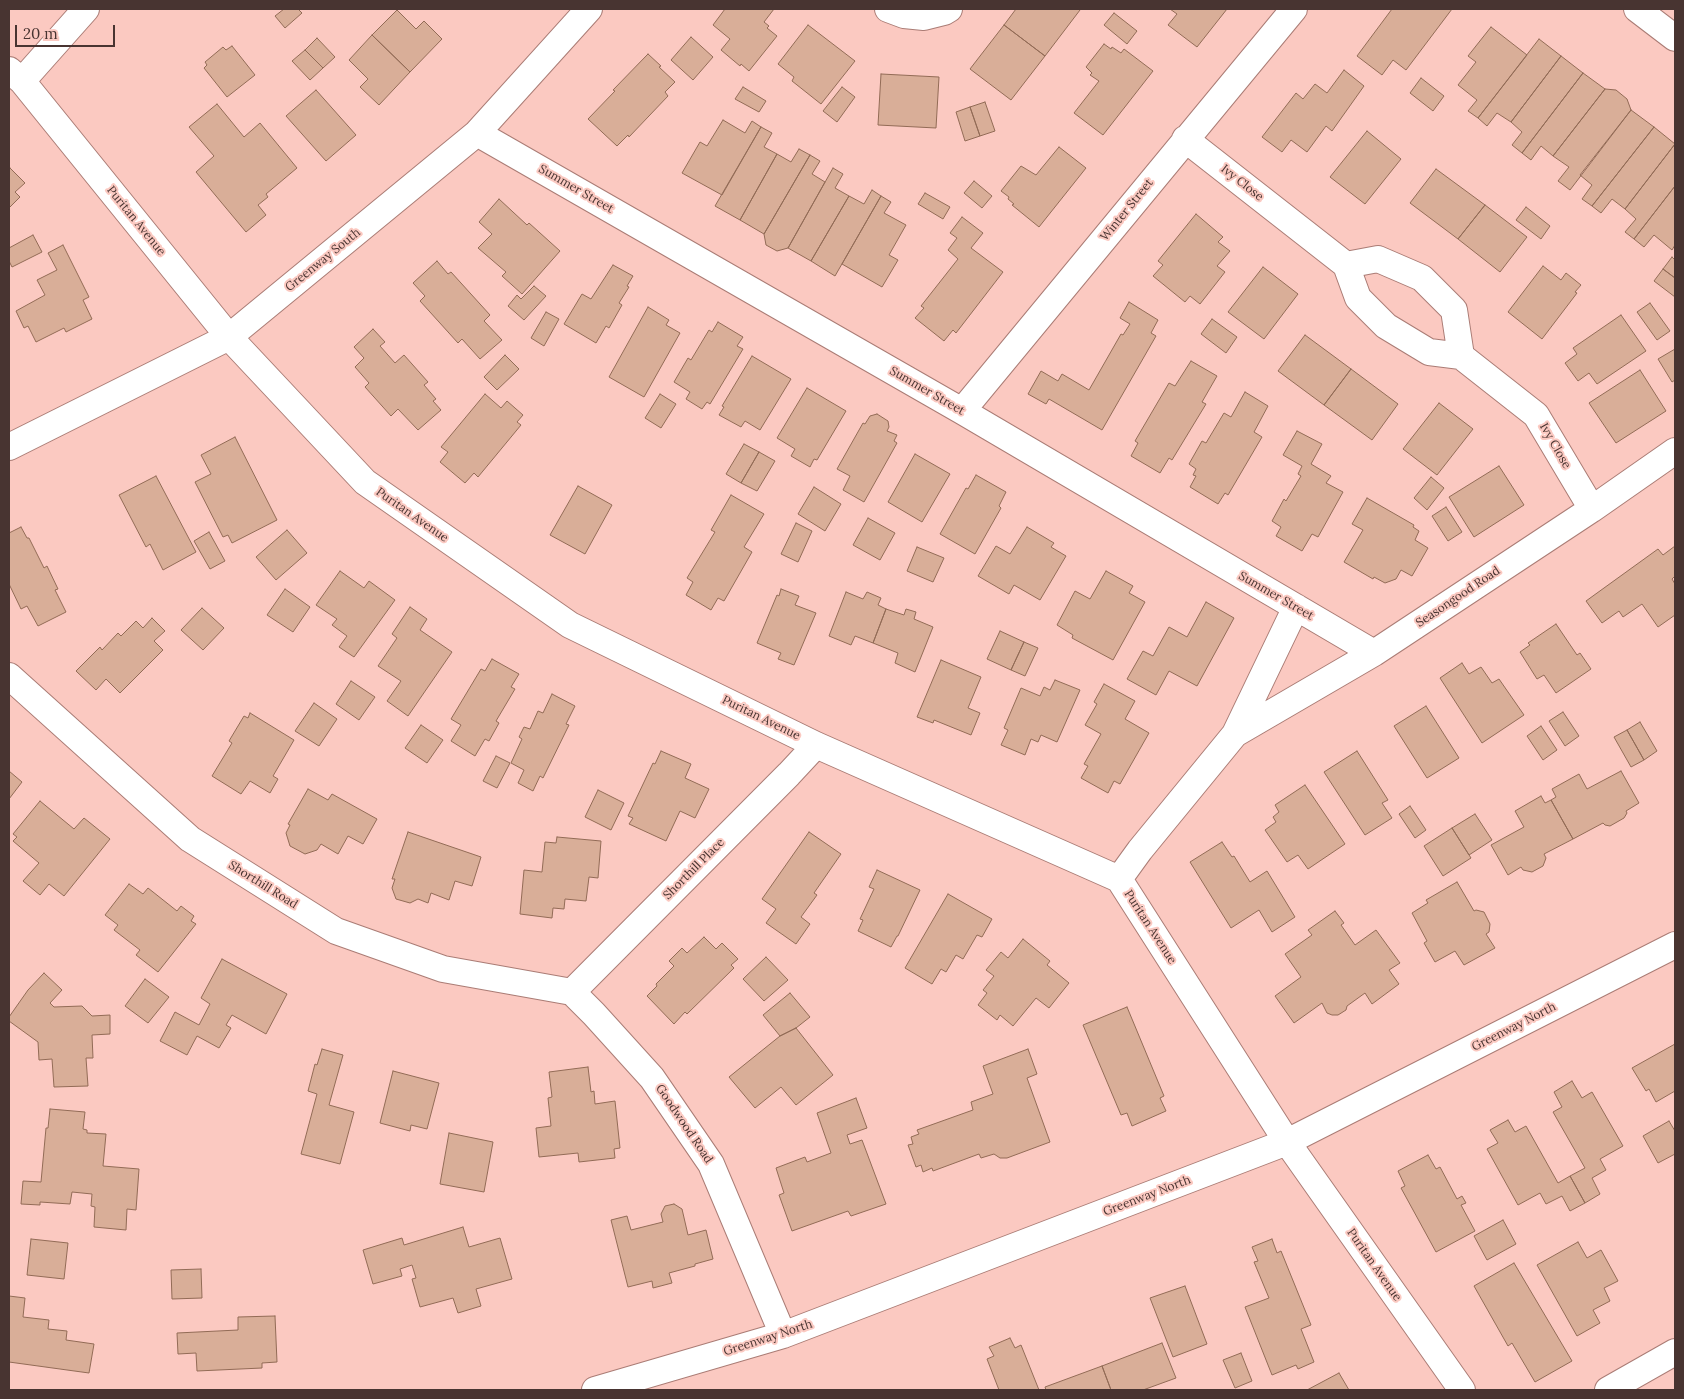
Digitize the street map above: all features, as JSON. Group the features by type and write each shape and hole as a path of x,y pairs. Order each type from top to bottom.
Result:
{"street":[{"path":"15,75 86,9"},
{"name":"Greenway South","path":"9,447 229,337 477,133 589,9"},
{"path":"888,9 904,15 924,17 949,9"},
{"name":"Winter Street","path":"962,411 1294,9"},
{"path":"1637,9 1675,38"},
{"name":"Puritan Avenue","path":"15,75 229,337 365,482 570,625 816,744 1119,879 1287,1142 1462,1390"},
{"name":"Summer Street","path":"477,133 962,411 1374,653"},
{"name":"Ivy Close","path":"1185,139 1346,265"},
{"path":"1378,258 1422,278 1454,310 1461,356 1429,352 1386,326 1358,298 1346,265 1378,258"},
{"name":"Ivy Close","path":"1461,356 1536,415 1592,509"},
{"name":"Seasongood Road","path":"1235,734 1374,653 1592,509 1675,451"},
{"name":"Seasongood Road","path":"1119,879 1140,850 1235,734 1296,607"},
{"name":"Shorthill Road","path":"9,676 190,838 336,931 443,969 572,992"},
{"name":"Shorthill Place","path":"572,992 789,774 816,744"},
{"name":"Greenway North","path":"609,1389 783,1335 1287,1142 1675,945"},
{"name":"Goodwood Road","path":"572,992 652,1078 711,1164 783,1335"},
{"path":"1608,1390 1675,1352"}],"building":[{"path":"284,9 298,9 302,13 285,28 275,16"},
{"path":"725,9 774,9 764,22 769,26 767,28 777,36 749,71 721,50 730,39 713,25"},
{"path":"1016,9 1080,10 1045,56 1004,25"},
{"path":"1170,9 1227,9 1197,47 1168,25 1177,14"},
{"path":"1392,9 1452,9 1406,70 1393,60 1382,75 1357,56"},
{"path":"397,10 416,29 424,21 442,39 410,72 372,35"},
{"path":"1114,13 1137,31 1127,44 1104,25"},
{"path":"808,25 855,61 821,104 792,81 794,77 778,64"},
{"path":"1004,25 1045,56 1011,100 970,69"},
{"path":"1491,27 1527,55 1478,118 1468,111 1477,100 1458,85 1476,62 1468,56"},
{"path":"372,35 410,72 379,105 360,87 368,79 349,60"},
{"path":"691,37 713,57 693,80 671,60"},
{"path":"317,38 335,57 323,68 305,50"},
{"path":"1539,39 1561,56 1511,122 1497,113 1487,126 1478,118"},
{"path":"1104,44 1121,53 1124,49 1153,71 1103,135 1074,113 1099,81 1090,75 1092,73 1086,67"},
{"path":"232,46 255,75 227,97 204,68 207,65 205,62 223,47 226,50"},
{"path":"305,50 323,68 310,80 292,61"},
{"path":"648,54 675,82 665,92 668,96 629,137 628,135 617,146 588,119"},
{"path":"1561,56 1583,73 1522,153 1512,145 1522,132 1511,122"},
{"path":"1344,70 1364,86 1332,131 1326,126 1307,152 1291,140 1282,152 1262,137 1296,93 1303,99 1315,84 1327,93"},
{"path":"1583,73 1605,89 1553,156 1541,146 1531,160 1522,153"},
{"path":"881,74 939,77 936,128 878,125"},
{"path":"1421,78 1444,96 1433,111 1410,93"},
{"path":"743,87 766,101 759,112 735,99"},
{"path":"842,87 855,97 837,122 823,111"},
{"path":"1605,89 1616,90 1627,99 1631,110 1570,190 1558,181 1569,167 1553,156"},
{"path":"316,90 356,135 326,161 286,116"},
{"path":"985,102 995,131 980,136 970,107"},
{"path":"217,104 244,137 260,123 297,168 266,194 268,197 258,205 266,215 246,232 196,172 214,156 189,127"},
{"path":"970,107 980,136 965,141 956,112"},
{"path":"1631,110 1654,127 1592,206 1582,199 1592,185 1580,175"},
{"path":"723,120 745,133 752,121 761,127 722,195 682,173 700,142 707,146"},
{"path":"761,127 772,133 764,147 777,154 740,220 715,206"},
{"path":"1654,127 1675,144 1625,209 1612,199 1601,213 1592,206"},
{"path":"1367,131 1401,159 1365,204 1330,177"},
{"path":"1675,144 1675,186 1634,239 1625,232 1636,219 1625,209"},
{"path":"1059,147 1086,168 1039,227 1012,205 1014,204 1008,199 1009,197 1001,191 1021,166 1036,175"},
{"path":"799,149 810,155 764,234 740,220 777,154 791,162"},
{"path":"810,155 820,161 812,174 825,182 788,248 777,251 766,245 764,234"},
{"path":"833,168 843,174 835,188 849,196 811,261 788,248"},
{"path":"9,169 25,183 15,192 20,197 9,208"},
{"path":"1436,169 1485,205 1458,239 1410,203"},
{"path":"974,181 992,196 982,208 964,193"},
{"path":"1675,186 1675,245 1672,250 1654,235 1644,247 1634,239"},
{"path":"872,190 881,196 835,276 811,261 849,196 864,204"},
{"path":"925,193 950,207 943,219 918,204"},
{"path":"881,196 891,202 884,213 906,225 889,255 898,260 882,287 842,264"},
{"path":"499,199 527,225 529,223 560,251 522,294 502,276 506,272 478,248 492,234 479,222"},
{"path":"1485,205 1527,237 1500,272 1458,239"},
{"path":"1526,207 1550,226 1541,239 1516,220"},
{"path":"1196,214 1223,237 1218,242 1230,251 1217,266 1225,272 1200,304 1190,296 1185,302 1153,276 1163,265 1158,261"},
{"path":"962,217 983,233 971,248 1003,272 956,333 953,330 944,341 915,318 924,308 921,306 958,259 948,250 957,238 950,233"},
{"path":"33,235 42,252 12,267 9,261 9,248"},
{"path":"63,245 89,297 83,300 92,319 66,332 64,328 36,342 28,326 24,328 16,311 45,295 37,280 57,270 48,253"},
{"path":"1672,257 1675,260 1675,278 1663,269"},
{"path":"437,261 448,274 451,272 490,315 484,321 502,340 480,359 462,339 458,343 420,301 425,296 413,283"},
{"path":"613,265 633,276 627,286 629,287 619,303 622,305 609,328 606,326 596,343 564,324 582,294 591,299"},
{"path":"1543,266 1561,280 1566,273 1581,285 1542,339 1508,312"},
{"path":"1263,267 1298,294 1264,339 1228,312"},
{"path":"1663,269 1675,278 1675,297 1654,281"},
{"path":"534,286 546,296 524,320 508,306 517,295 521,299"},
{"path":"1129,302 1158,320 1151,333 1156,336 1102,430 1049,399 1046,404 1028,394 1041,371 1058,381 1062,374 1089,390 1121,334 1123,335 1130,324 1120,318"},
{"path":"1650,303 1670,331 1657,340 1637,312"},
{"path":"648,307 669,320 666,325 680,333 644,397 609,377"},
{"path":"546,312 559,319 544,346 531,338"},
{"path":"1621,315 1646,351 1597,384 1589,373 1578,381 1565,363 1577,354 1573,348"},
{"path":"1212,319 1237,337 1226,353 1201,334"},
{"path":"718,322 743,337 737,346 743,349 710,404 707,402 702,409 686,399 690,392 674,382 688,358 691,360 709,330 712,332"},
{"path":"373,329 385,342 380,346 395,363 404,355 428,382 424,385 436,399 433,401 441,410 418,430 398,409 391,416 365,387 369,383 355,367 364,358 354,347"},
{"path":"1305,335 1351,369 1324,405 1278,371"},
{"path":"1675,349 1675,380 1672,382 1658,359"},
{"path":"505,355 519,369 497,390 484,377"},
{"path":"752,356 791,379 760,430 745,421 741,427 719,415 724,407 722,406"},
{"path":"1191,361 1217,376 1202,402 1206,404 1172,460 1169,458 1160,473 1131,456 1138,443 1135,441 1169,383 1175,386"},
{"path":"1351,369 1398,404 1372,440 1324,405"},
{"path":"1640,370 1666,411 1616,443 1589,403"},
{"path":"807,388 846,411 817,460 814,459 810,467 791,456 795,449 777,438"},
{"path":"1245,392 1268,406 1254,432 1262,437 1228,495 1225,493 1218,504 1190,487 1196,476 1193,475 1196,469 1189,464 1202,441 1206,443 1224,413 1231,417"},
{"path":"485,394 501,408 507,401 523,415 517,422 521,425 478,477 474,473 465,483 440,462 448,452 441,447"},
{"path":"660,394 676,404 661,428 645,418"},
{"path":"1439,403 1473,429 1437,475 1403,449"},
{"path":"877,414 888,421 889,427 887,431 897,435 894,441 897,443 864,502 843,490 850,476 837,469 863,423 865,424 870,416"},
{"path":"1297,431 1322,444 1311,464 1331,476 1326,483 1343,492 1318,537 1312,534 1302,551 1276,536 1281,527 1272,521 1284,499 1286,501 1301,476 1298,474 1302,466 1283,455"},
{"path":"235,437 277,520 232,543 228,535 223,537 195,482 211,474 201,455"},
{"path":"744,444 759,452 741,483 726,474"},
{"path":"759,452 775,461 757,491 741,483"},
{"path":"915,454 950,474 922,522 888,502"},
{"path":"1499,466 1524,505 1474,537 1449,497"},
{"path":"976,475 1006,492 999,506 1001,508 975,554 940,534 966,488 968,489"},
{"path":"156,476 196,552 163,570 150,544 146,547 119,495"},
{"path":"1431,477 1444,488 1427,510 1414,498"},
{"path":"578,486 612,505 585,554 550,535"},
{"path":"814,487 841,504 825,531 798,514"},
{"path":"731,495 764,514 744,547 752,552 724,601 718,598 711,610 686,595 693,582 687,578 715,532 711,530"},
{"path":"1367,498 1414,525 1413,527 1419,531 1415,540 1428,548 1412,576 1401,570 1396,579 1385,583 1374,577 1373,579 1344,562 1363,530 1352,524"},
{"path":"1446,507 1462,532 1448,541 1432,516"},
{"path":"868,518 895,533 880,560 853,545"},
{"path":"796,523 812,531 798,562 781,554"},
{"path":"21,527 27,538 29,538 44,568 47,566 58,589 55,590 66,612 38,626 27,606 21,609 9,584 9,533"},
{"path":"1027,527 1054,543 1051,547 1066,556 1040,600 1014,585 1009,594 978,576 996,546 1010,554"},
{"path":"287,530 307,553 276,580 256,557"},
{"path":"209,532 225,561 210,569 194,541"},
{"path":"1675,546 1675,576 1672,579 1675,584 1675,615 1658,627 1642,604 1623,617 1619,611 1602,623 1586,601 1658,549 1663,555"},
{"path":"917,547 944,558 933,582 907,571"},
{"path":"340,571 364,588 369,581 395,600 354,657 339,647 347,636 332,625 337,619 316,605"},
{"path":"1106,571 1133,586 1129,593 1145,602 1113,660 1072,638 1073,635 1057,625 1075,591 1090,599"},
{"path":"285,589 310,607 293,632 267,615"},
{"path":"781,589 799,596 795,605 816,613 794,665 778,659 781,653 757,643"},
{"path":"846,592 863,599 867,592 881,598 878,605 886,609 873,643 855,636 851,645 829,636"},
{"path":"1206,602 1234,618 1197,686 1169,671 1156,695 1127,679 1143,651 1153,656 1169,627 1187,637"},
{"path":"410,607 427,619 420,630 452,652 408,716 387,701 401,681 378,666 397,638 392,634"},
{"path":"202,608 224,628 203,650 181,630"},
{"path":"886,609 904,615 906,609 916,612 914,619 933,627 915,672 895,663 898,653 873,643"},
{"path":"152,618 165,631 154,641 163,650 120,693 106,679 96,690 76,671 100,647 102,650 118,633 121,636 136,621 143,628"},
{"path":"1556,624 1577,655 1580,653 1591,669 1556,693 1544,675 1537,679 1520,652 1530,645 1528,643"},
{"path":"1000,631 1024,642 1011,670 987,659"},
{"path":"1024,642 1038,648 1025,676 1011,670"},
{"path":"492,659 519,674 511,687 515,689 496,721 499,723 489,741 485,739 475,756 451,741 461,725 451,719 481,669 485,671"},
{"path":"941,660 981,677 968,708 980,713 971,735 934,720 933,723 917,717"},
{"path":"1462,663 1469,674 1481,667 1492,683 1499,679 1524,715 1482,743 1440,678"},
{"path":"1055,680 1080,690 1057,742 1041,735 1038,742 1031,739 1025,755 1001,745 1008,730 1004,728 1021,688 1040,696 1044,687 1050,690"},
{"path":"351,681 375,697 359,720 336,704"},
{"path":"1104,684 1135,701 1125,719 1149,733 1120,784 1114,781 1108,793 1081,778 1088,766 1084,764 1101,734 1085,725 1097,704 1094,702"},
{"path":"552,694 575,706 566,724 569,725 543,778 540,776 533,791 518,783 524,770 511,763 522,739 519,737 524,727 530,729 538,711 543,713"},
{"path":"314,703 337,719 319,746 295,731"},
{"path":"1426,706 1459,758 1427,778 1394,726"},
{"path":"1563,712 1579,736 1565,746 1549,721"},
{"path":"250,713 294,740 273,776 278,779 270,793 250,781 241,794 212,776 232,743 229,741 244,716 248,718"},
{"path":"1640,722 1657,751 1644,760 1627,730"},
{"path":"421,725 443,740 427,763 405,748"},
{"path":"1541,726 1557,750 1543,760 1527,736"},
{"path":"1627,730 1644,760 1631,767 1614,737"},
{"path":"661,751 691,764 685,778 709,789 695,818 680,811 666,841 629,824 633,818 628,816 653,763 655,764"},
{"path":"1357,751 1388,800 1382,803 1392,818 1365,835 1324,772"},
{"path":"496,756 510,763 497,788 483,781"},
{"path":"9,771 22,782 9,799"},
{"path":"1621,771 1639,803 1626,811 1627,813 1624,818 1610,826 1603,823 1573,839 1551,800 1556,797 1552,789 1579,774 1587,789"},
{"path":"1305,785 1345,844 1308,869 1298,855 1287,862 1265,830 1276,822 1273,817 1279,812 1275,805"},
{"path":"308,789 328,800 332,794 377,819 363,844 348,836 338,854 321,844 317,850 305,854 290,846 286,833 290,825 288,824"},
{"path":"598,790 624,803 611,830 585,817"},
{"path":"1541,796 1545,803 1551,800 1573,839 1544,854 1546,858 1543,866 1532,872 1523,870 1521,867 1508,875 1491,845 1524,827 1515,811"},
{"path":"40,801 74,829 84,818 110,839 64,896 49,884 40,895 23,881 39,863 13,841 17,837 13,834"},
{"path":"1410,806 1426,830 1415,838 1399,814"},
{"path":"1475,814 1492,840 1469,855 1452,828"},
{"path":"1452,828 1471,858 1443,876 1424,846"},
{"path":"408,832 481,857 472,886 455,881 449,900 431,893 428,903 418,899 410,903 396,899 392,888 395,879 392,879"},
{"path":"809,832 841,854 814,893 817,895 801,917 810,924 796,944 766,923 776,909 762,899"},
{"path":"557,837 601,841 598,878 589,877 586,901 565,899 564,909 553,908 552,918 520,914 524,870 542,872 545,842 556,843"},
{"path":"1222,842 1232,857 1234,856 1250,882 1267,871 1295,917 1272,932 1259,910 1231,928 1190,862"},
{"path":"877,870 920,890 891,947 858,931 863,920 860,919 874,889 869,887"},
{"path":"1457,882 1474,911 1484,912 1490,924 1489,932 1486,934 1495,948 1464,965 1455,951 1435,962 1424,943 1427,941 1412,913 1428,903 1426,900"},
{"path":"129,884 143,894 148,888 177,911 181,906 194,916 191,921 196,924 158,972 136,955 140,950 114,930 118,925 105,915"},
{"path":"948,894 992,919 982,937 977,935 963,959 956,955 946,972 941,969 932,984 905,968"},
{"path":"1335,911 1344,923 1341,925 1355,945 1376,930 1400,963 1389,970 1399,984 1372,1004 1365,993 1347,1006 1346,1010 1338,1015 1332,1015 1327,1013 1322,1003 1294,1023 1275,996 1301,977 1285,954 1312,935 1308,930"},
{"path":"704,937 716,949 722,943 738,959 731,965 734,968 687,1014 685,1012 674,1024 647,996 674,966 669,961 682,948 687,953"},
{"path":"1023,939 1050,961 1047,965 1069,983 1049,1008 1036,998 1013,1026 1000,1015 997,1020 978,1005 987,993 983,990 994,976 986,970 1001,952 1008,958"},
{"path":"766,957 788,980 764,1001 743,979"},
{"path":"222,959 287,994 266,1034 232,1015 226,1025 231,1028 219,1048 197,1036 187,1055 160,1041 175,1012 199,1025 210,1004 201,998"},
{"path":"44,973 62,990 50,1003 54,1007 82,1006 92,1016 110,1015 110,1034 92,1035 93,1058 86,1058 88,1086 54,1087 52,1059 39,1060 38,1042 9,1021 9,1017 28,990"},
{"path":"145,979 169,997 148,1023 125,1006"},
{"path":"790,993 810,1017 796,1028 780,1036 763,1015"},
{"path":"1127,1007 1164,1096 1160,1098 1166,1111 1132,1126 1127,1113 1121,1115 1083,1025"},
{"path":"796,1028 833,1075 796,1105 781,1087 755,1108 729,1077 780,1036"},
{"path":"1675,1044 1675,1091 1656,1102 1649,1089 1646,1091 1632,1068"},
{"path":"322,1049 343,1055 329,1105 354,1112 340,1164 301,1154 317,1094 308,1091 315,1064 317,1065"},
{"path":"1028,1049 1037,1074 1027,1078 1050,1142 1007,1158 1000,1158 994,1154 981,1158 979,1154 933,1171 932,1168 923,1172 921,1165 916,1167 908,1145 913,1144 911,1137 919,1134 917,1130 973,1110 971,1102 993,1094 983,1066"},
{"path":"588,1067 591,1092 594,1091 595,1104 615,1101 620,1148 614,1149 615,1158 579,1162 578,1153 539,1157 536,1128 551,1126 548,1098 552,1097 549,1072"},
{"path":"393,1071 439,1083 427,1129 411,1125 410,1131 380,1123"},
{"path":"1572,1081 1582,1098 1592,1092 1623,1146 1600,1159 1606,1170 1592,1178 1600,1194 1585,1203 1570,1176 1585,1168 1553,1112 1562,1107 1554,1092"},
{"path":"856,1098 867,1128 847,1135 850,1144 862,1140 886,1204 851,1216 848,1211 792,1231 779,1195 784,1193 776,1168 805,1157 807,1162 831,1153 817,1113"},
{"path":"50,1109 85,1112 83,1129 87,1130 87,1133 106,1134 103,1166 139,1169 136,1210 127,1209 126,1230 94,1227 95,1207 91,1206 92,1194 72,1192 70,1204 40,1202 40,1205 21,1204 23,1181 41,1182 46,1128 48,1128"},
{"path":"1508,1120 1515,1132 1526,1126 1558,1183 1570,1176 1585,1203 1570,1211 1562,1196 1546,1204 1540,1193 1518,1205 1487,1149 1498,1143 1490,1130"},
{"path":"1669,1121 1675,1131 1675,1154 1658,1163 1643,1136"},
{"path":"449,1133 493,1142 484,1192 440,1184"},
{"path":"1428,1155 1436,1169 1440,1167 1457,1199 1462,1196 1466,1203 1461,1205 1475,1231 1436,1252 1401,1188 1405,1186 1398,1171"},
{"path":"674,1204 682,1209 688,1235 706,1230 713,1259 669,1273 672,1283 653,1288 652,1281 628,1287 611,1220 627,1216 631,1230 663,1222 661,1214 665,1206"},
{"path":"1503,1220 1516,1244 1487,1260 1474,1236"},
{"path":"463,1227 469,1247 500,1238 512,1279 476,1289 481,1306 458,1313 453,1298 420,1307 412,1279 416,1278 412,1265 400,1269 402,1276 373,1284 363,1250 402,1238 404,1245"},
{"path":"31,1239 68,1243 64,1279 27,1275"},
{"path":"1272,1239 1277,1253 1281,1251 1311,1325 1301,1329 1314,1362 1298,1369 1296,1365 1272,1375 1245,1307 1269,1298 1254,1262 1258,1261 1252,1247"},
{"path":"1578,1242 1587,1258 1601,1250 1618,1281 1604,1288 1610,1301 1593,1310 1600,1323 1577,1336 1537,1265"},
{"path":"1514,1263 1572,1361 1535,1382 1512,1343 1508,1346 1474,1286"},
{"path":"201,1269 202,1298 172,1299 171,1270"},
{"path":"1185,1286 1207,1344 1173,1357 1150,1298"},
{"path":"9,1296 25,1298 23,1317 49,1320 48,1329 67,1331 66,1340 94,1344 89,1373 9,1362"},
{"path":"275,1316 277,1362 262,1363 262,1368 197,1371 196,1353 178,1354 177,1333 238,1330 238,1317"},
{"path":"1010,1338 1015,1348 1021,1345 1039,1390 999,1390 987,1359 994,1356 989,1347"},
{"path":"1162,1343 1176,1378 1143,1390 1111,1390 1102,1366"},
{"path":"1241,1353 1252,1381 1235,1388 1223,1360"},
{"path":"1102,1366 1111,1390 1046,1390 1045,1387"},
{"path":"1339,1373 1349,1390 1307,1390"}]}
